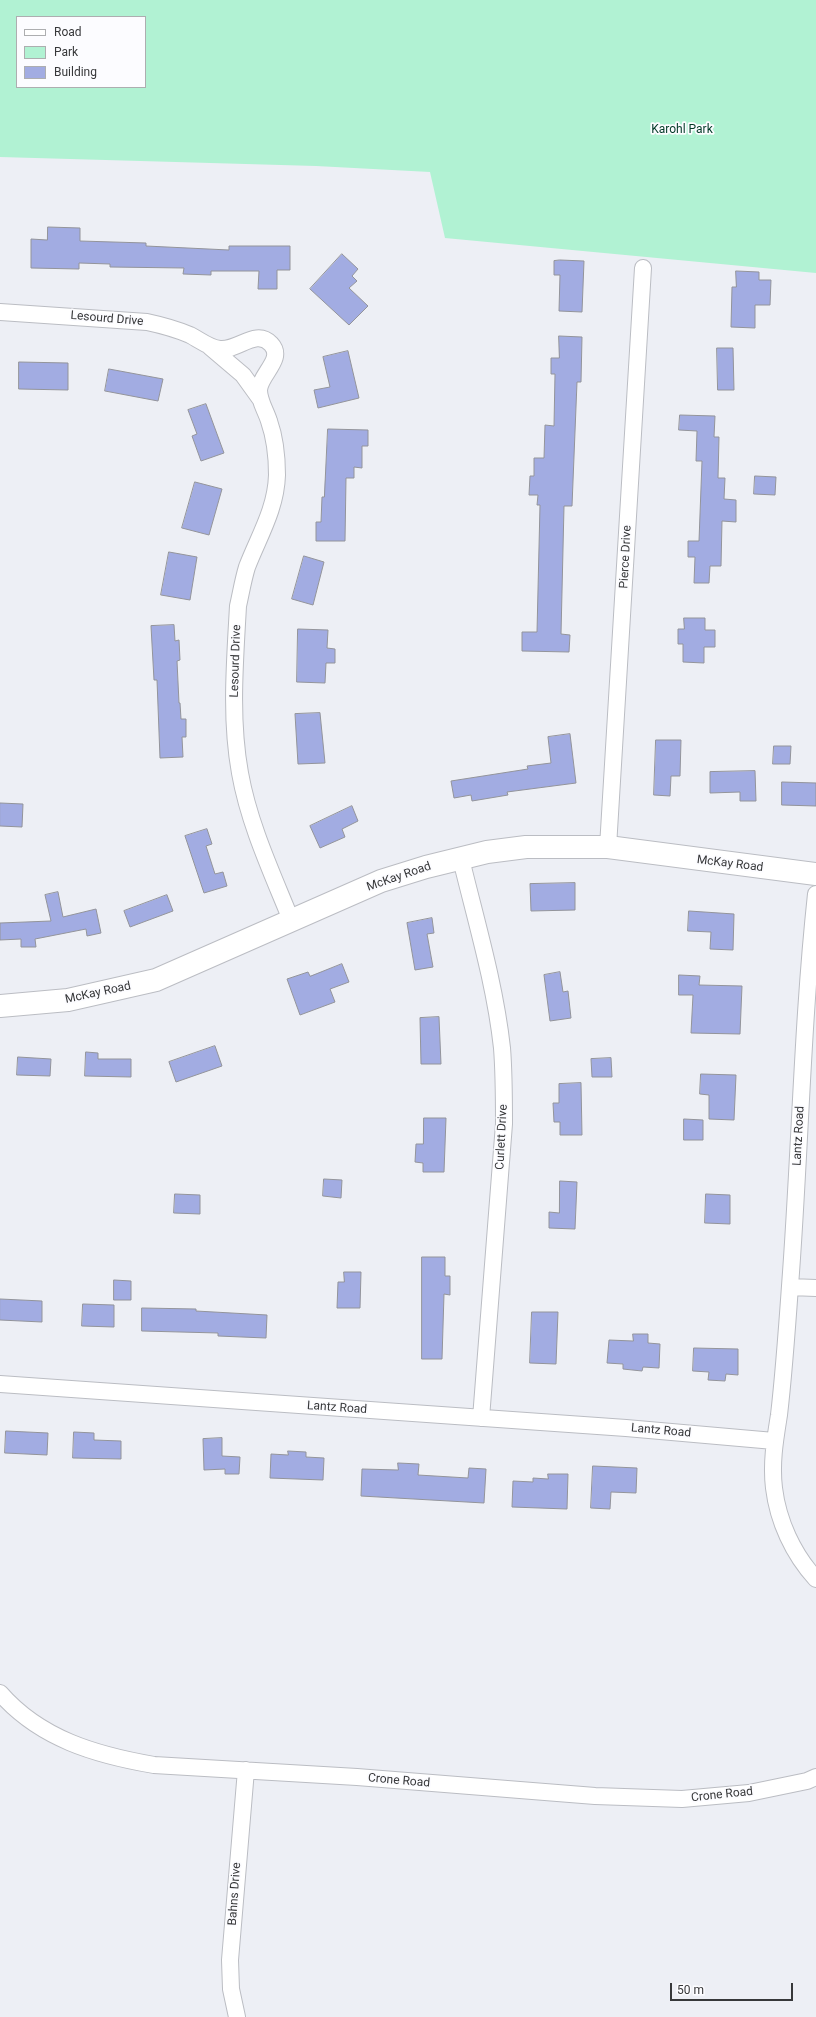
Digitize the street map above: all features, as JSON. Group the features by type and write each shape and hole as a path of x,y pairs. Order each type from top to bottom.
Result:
{"street":[{"name":"Pierce Drive","path":"608,847 643,268"},
{"name":"Lesourd Drive","path":"0,312 147,322 168,327 190,335 209,346 243,375 260,400 269,422 274,440 277,476 270,513 247,567 238,606 235,671 236,742 245,799 291,920"},
{"name":"Lesourd Drive","path":"209,346 220,349 230,349 256,338 264,339 271,344 274,350 275,358 261,381 259,391 260,400"},
{"name":"McKay Road","path":"0,1006 68,1000 156,980 201,962 380,881 426,867 487,852 526,847 608,847 816,874"},
{"name":"Curlett Drive","path":"461,859 494,1002 502,1048 504,1078 503,1132 481,1418"},
{"name":"Lantz Road","path":"0,1384 481,1418 774,1441 779,1416 790,1287 810,950 816,894"},
{"path":"790,1287 816,1288"},
{"path":"774,1441 772,1472 781,1520 792,1546 816,1579"},
{"name":"Crone Road","path":"0,1693 15,1708 49,1733 88,1750 154,1765 246,1770 595,1796 682,1799 749,1793 807,1781 816,1777"},
{"name":"Bahns Drive","path":"237,2017 231,1989 230,1960 246,1770"}],"green space":[{"name":"Karohl Park","path":"0,0 816,0 816,273 445,238 430,172 316,166 0,157"}],"building":[{"path":"48,227 80,228 80,241 146,243 146,246 229,250 229,246 290,246 290,270 277,270 277,289 258,289 259,271 211,271 211,275 183,274 184,268 110,267 110,264 79,263 79,269 31,268 31,239 47,240"},
{"path":"342,254 358,269 352,276 357,281 349,288 368,306 349,325 310,289"},
{"path":"554,261 584,261 582,312 559,311 560,275 554,275"},
{"path":"736,271 759,272 759,280 771,280 770,305 755,305 755,328 731,327 732,287 736,287"},
{"path":"559,336 582,337 581,382 577,382 572,506 564,506 561,634 570,635 569,652 522,651 522,632 537,632 540,505 537,505 538,495 529,495 530,476 534,476 534,458 544,458 545,425 554,426 555,374 551,374 551,358 559,358"},
{"path":"717,348 733,348 734,390 718,390"},
{"path":"348,351 359,398 318,408 314,390 330,387 323,357"},
{"path":"19,362 68,363 68,390 19,389"},
{"path":"109,369 163,379 158,401 105,391"},
{"path":"206,404 224,453 201,461 192,436 197,434 188,410"},
{"path":"680,415 715,416 714,437 719,437 718,478 725,478 724,499 736,500 736,522 722,521 721,566 710,566 709,583 694,583 695,557 688,557 688,541 699,541 702,461 696,461 697,431 679,430"},
{"path":"328,429 368,430 368,446 362,446 362,468 354,467 354,478 346,478 345,541 316,541 316,522 321,522 322,497 324,497"},
{"path":"755,476 776,477 775,495 754,494"},
{"path":"195,482 222,489 209,535 182,528"},
{"path":"169,552 197,557 190,600 161,595"},
{"path":"304,556 324,562 313,605 292,599"},
{"path":"684,618 705,618 705,630 715,630 715,647 704,647 704,663 683,662 683,644 678,644 678,629 684,629"},
{"path":"174,625 175,641 179,640 180,660 177,661 179,703 181,719 186,719 186,737 182,737 183,757 160,758 157,680 154,680 151,626"},
{"path":"298,629 328,630 327,648 335,649 335,663 326,663 325,683 297,682"},
{"path":"320,713 325,763 298,764 295,714"},
{"path":"570,734 576,783 507,792 508,795 472,801 471,795 454,798 451,781 528,769 527,766 551,763 548,737"},
{"path":"656,740 681,740 680,776 671,776 670,796 654,795"},
{"path":"774,746 791,746 790,764 773,764"},
{"path":"755,771 756,801 740,801 740,792 710,793 710,772"},
{"path":"782,782 816,783 816,806 782,805"},
{"path":"0,803 23,804 22,827 0,826"},
{"path":"352,806 358,821 342,829 345,837 320,848 310,826"},
{"path":"207,829 212,844 206,846 215,874 223,872 227,886 204,893 185,836"},
{"path":"575,883 575,910 531,911 530,884"},
{"path":"58,892 63,917 96,909 101,933 87,936 86,929 35,939 36,947 21,947 21,939 0,940 0,923 51,921 45,895"},
{"path":"167,895 173,911 130,927 124,911"},
{"path":"689,911 734,914 733,950 710,949 711,932 688,931"},
{"path":"432,918 434,933 427,934 433,967 415,970 407,923"},
{"path":"342,964 349,982 330,989 335,1002 300,1015 287,979 308,972 310,976"},
{"path":"560,972 563,992 568,991 571,1018 550,1021 544,975"},
{"path":"679,975 700,976 699,985 742,986 740,1034 691,1033 693,995 679,995"},
{"path":"439,1017 441,1064 421,1064 420,1018"},
{"path":"215,1046 222,1066 176,1082 169,1062"},
{"path":"86,1052 98,1053 98,1059 131,1059 131,1077 85,1076"},
{"path":"18,1057 51,1059 50,1076 17,1075"},
{"path":"611,1058 612,1077 592,1077 591,1059"},
{"path":"701,1074 736,1075 734,1120 709,1119 709,1095 700,1094"},
{"path":"581,1083 582,1135 560,1135 560,1122 554,1122 553,1103 559,1103 559,1084"},
{"path":"424,1118 446,1118 444,1172 423,1172 423,1163 415,1162 416,1144 423,1144"},
{"path":"684,1119 703,1120 703,1140 684,1140"},
{"path":"324,1179 342,1180 341,1198 323,1196"},
{"path":"560,1181 577,1182 575,1229 549,1228 549,1212 559,1213"},
{"path":"175,1194 200,1195 200,1214 174,1213"},
{"path":"706,1194 730,1195 730,1224 705,1223"},
{"path":"422,1257 445,1257 445,1276 450,1276 450,1295 444,1294 442,1359 422,1359"},
{"path":"344,1272 361,1272 360,1308 337,1308 338,1282 344,1282"},
{"path":"114,1280 131,1281 131,1300 114,1300"},
{"path":"0,1299 42,1301 42,1322 0,1320"},
{"path":"83,1304 114,1305 114,1327 82,1326"},
{"path":"142,1308 196,1309 196,1311 267,1315 266,1338 218,1336 218,1333 142,1331"},
{"path":"532,1312 558,1312 556,1364 530,1363"},
{"path":"633,1334 648,1334 648,1343 660,1344 659,1368 643,1367 642,1371 623,1369 623,1364 607,1363 609,1340 633,1341"},
{"path":"694,1348 738,1349 738,1375 726,1374 725,1381 708,1380 709,1372 693,1371"},
{"path":"6,1431 48,1433 47,1455 5,1453"},
{"path":"74,1432 94,1433 94,1440 121,1441 121,1459 73,1458"},
{"path":"222,1438 222,1456 240,1457 239,1474 225,1474 225,1469 204,1470 203,1439"},
{"path":"288,1451 306,1452 306,1457 324,1458 323,1480 270,1478 271,1454 288,1455"},
{"path":"398,1463 419,1464 418,1475 468,1478 469,1468 486,1469 484,1503 361,1496 362,1469 398,1470"},
{"path":"593,1466 637,1468 636,1493 611,1492 610,1509 591,1508"},
{"path":"548,1474 568,1474 567,1509 512,1507 513,1481 533,1482 533,1478 548,1479"}]}
